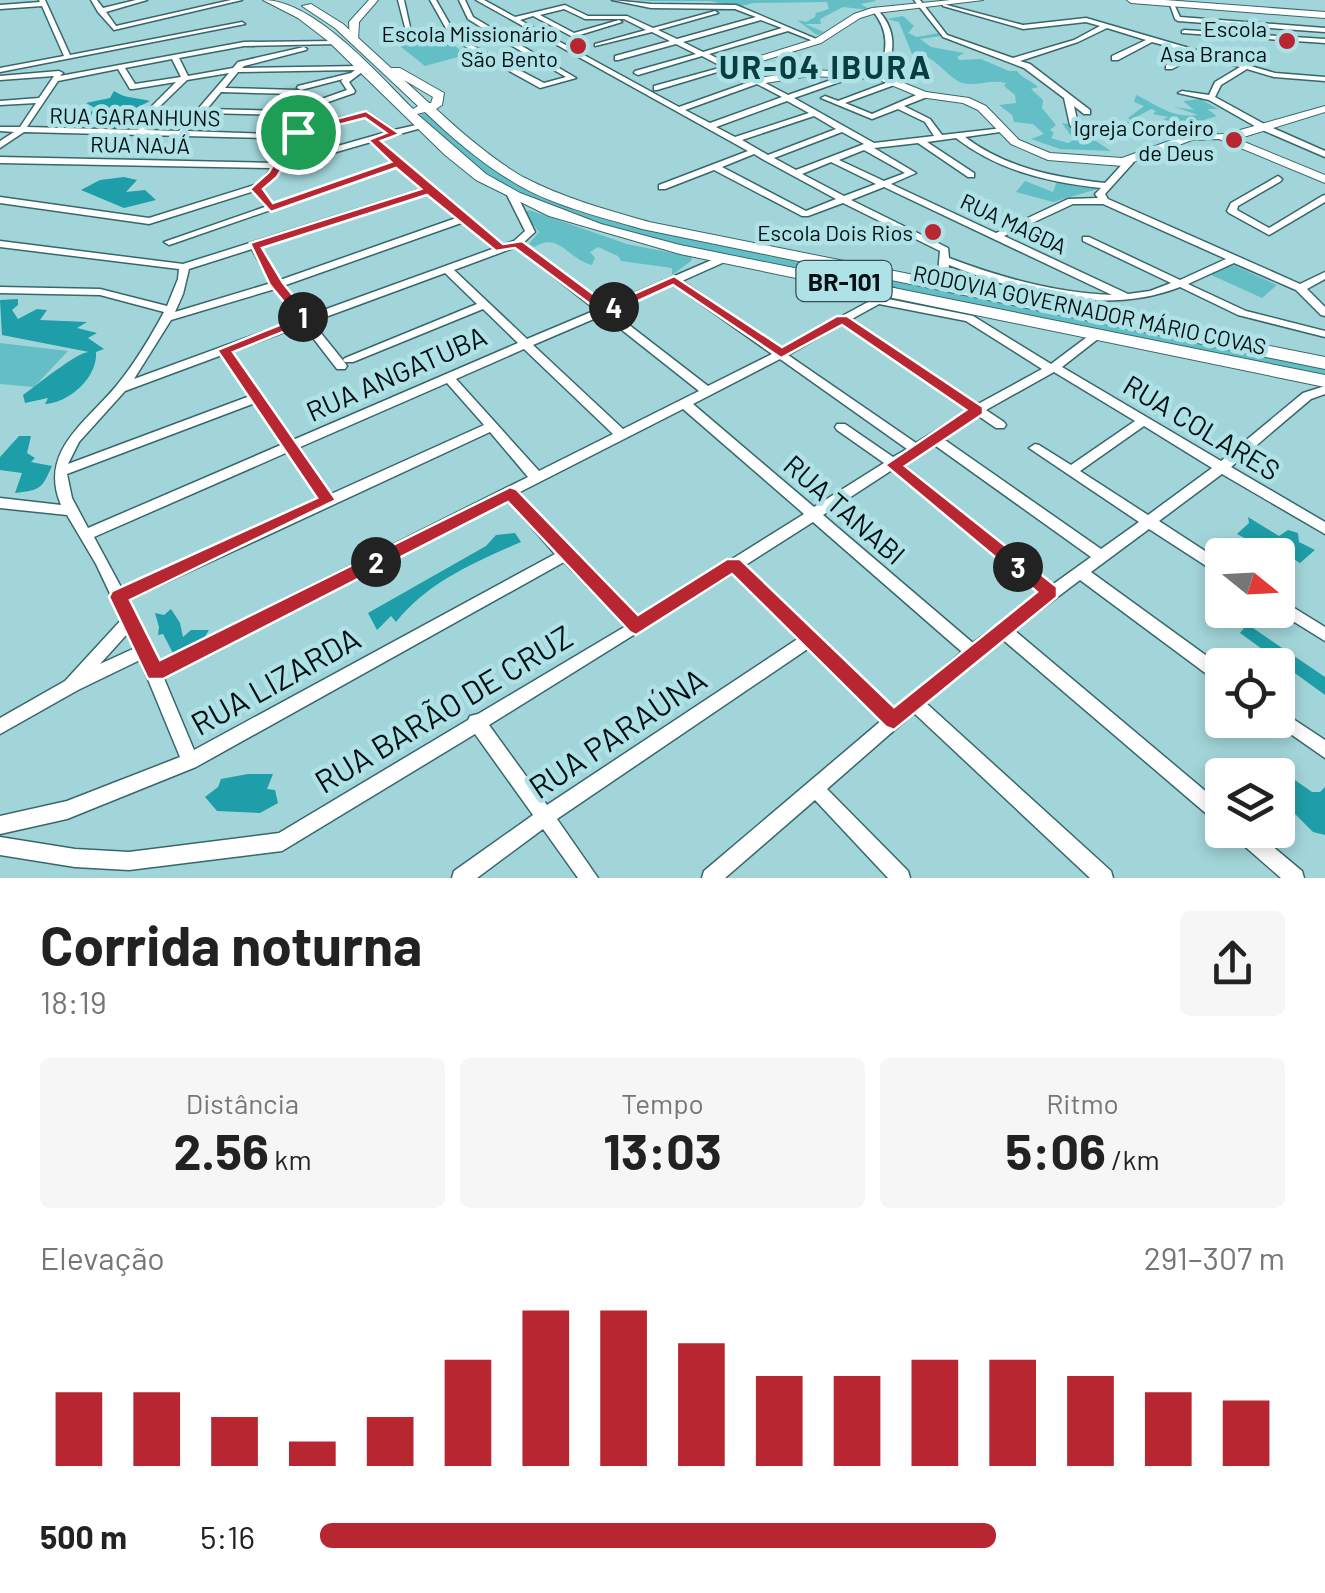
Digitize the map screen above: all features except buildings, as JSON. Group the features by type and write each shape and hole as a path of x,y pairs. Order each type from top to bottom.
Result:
{"highway":[{"name":"RODOVIA GOVERNADOR MÁRIO COVAS","path":"268,0 305,18 335,43 358,71 398,102 517,179 581,207 647,226 1325,362"},
{"name":"RODOVIA GOVERNADOR MÁRIO COVAS","path":"291,0 322,14 376,61 461,162 512,195 600,229 894,291 965,312 1099,333 1325,382"}],"main road":[{"path":"353,40 351,26 374,0"},
{"path":"730,66 818,41 856,16 875,10 979,0"},
{"path":"1131,0 1248,5"},
{"path":"1207,0 1325,12"},
{"path":"322,14 341,17 360,12"},
{"path":"730,66 758,81 794,74 879,76 924,95 978,105 1000,130 1022,146 1073,161 1130,161 1190,137 1230,137 1325,109"},
{"path":"1230,137 1325,179"}],"street":[{"path":"94,0 114,28"},
{"path":"100,12 144,0"},
{"path":"114,28 239,0"},
{"path":"401,0 410,36"},
{"path":"478,0 518,18 946,255 1026,284 1102,298 1151,294 1234,258"},
{"path":"616,0 651,6 737,8 818,41"},
{"path":"0,7 42,2 68,57"},
{"path":"463,2 468,17 572,78 545,86 493,62 454,38 434,3 463,2"},
{"path":"919,3 945,36 1015,60 1088,112"},
{"path":"1172,3 1175,17 1180,19 1325,30"},
{"path":"946,4 1026,28 1083,20 1246,67 1296,78 1325,79"},
{"path":"1248,5 1274,36"},
{"path":"518,18 566,7 587,18 631,18 730,66"},
{"path":"597,46 737,8"},
{"path":"875,10 889,25 890,56 879,76"},
{"path":"534,14 572,35 631,18"},
{"path":"618,58 761,18"},
{"path":"449,29 476,22"},
{"path":"1,73 242,24"},
{"path":"1015,60 1076,41 1106,26"},
{"path":"95,52 108,44 114,28"},
{"path":"454,38 491,29"},
{"path":"638,73 787,29"},
{"path":"1184,32 1325,41"},
{"path":"466,46 502,36"},
{"path":"1115,58 1152,39"},
{"path":"180,135 248,61 335,43"},
{"path":"1,73 56,76 247,44 316,46"},
{"path":"480,53 515,44"},
{"path":"493,62 529,52"},
{"path":"1169,68 1198,52"},
{"path":"174,56 185,78"},
{"path":"0,145 21,131 68,57"},
{"path":"510,69 543,59"},
{"path":"120,66 133,87 236,70 358,71"},
{"path":"657,88 730,66"},
{"path":"1210,98 1218,84 1246,67"},
{"path":"301,88 358,71"},
{"path":"203,112 289,113 351,91 345,81 358,71"},
{"path":"710,126 851,74"},
{"path":"146,134 141,132 141,126 146,113 159,106 185,78"},
{"path":"680,109 758,81 912,173 846,201 800,213 715,167"},
{"path":"839,104 894,82"},
{"path":"220,90 297,92 314,103"},
{"path":"1182,93 1210,98 1325,154"},
{"path":"825,98 872,118 924,95"},
{"path":"1068,97 1074,125 1079,130"},
{"path":"0,103 40,100"},
{"path":"897,106 924,116 935,125 939,138"},
{"path":"736,140 816,113"},
{"name":"RUA GARANHUNS","path":"0,130 267,136 366,114 394,134"},
{"name":"RUA NAJÁ","path":"0,160 278,166 394,134 424,116"},
{"path":"767,158 844,129"},
{"path":"796,173 869,146 1000,130"},
{"path":"0,200 145,221 259,188 278,166 298,132"},
{"path":"957,135 981,153 1021,172 1106,186"},
{"path":"1305,145 1325,139"},
{"path":"373,140 501,248"},
{"path":"919,140 971,175"},
{"path":"662,188 755,151"},
{"name":"RUA MAGDA","path":"830,159 1126,297"},
{"path":"1102,199 1106,186 1124,172 1130,161"},
{"path":"169,242 398,163"},
{"path":"1278,179 1231,209 1269,232 1325,198"},
{"path":"259,188 271,208"},
{"path":"0,244 184,267 429,190"},
{"path":"121,388 517,244 530,232 512,195"},
{"path":"997,236 1073,200 1102,199 1300,288 1325,313"},
{"path":"0,290 100,292 168,314 277,285 463,219"},
{"path":"1086,239 1258,319 1325,334"},
{"path":"517,244 607,310 706,391"},
{"path":"254,246 277,285 345,363 483,305"},
{"path":"933,284 943,274 946,255"},
{"name":"RUA ANGATUBA","path":"87,534 725,258"},
{"path":"184,267 185,275 168,314 121,388 70,450 60,472 72,511 155,672 190,760"},
{"path":"446,268 620,434"},
{"path":"1300,288 1325,274"},
{"path":"674,280 916,449"},
{"path":"155,672 781,354 894,291"},
{"path":"877,300 965,312"},
{"name":"RUA COLARES","path":"965,312 1052,368 1325,528"},
{"path":"842,319 1000,425"},
{"name":"RUA BARÃO DE CRUZ","path":"0,846 75,858 128,861 282,842 476,720 636,626 977,410 1052,368 1099,333"},
{"path":"224,350 328,500"},
{"path":"143,354 155,376"},
{"path":"1288,374 1307,396"},
{"path":"449,378 538,479"},
{"path":"711,878 973,652 1221,468 1307,396 1325,390"},
{"path":"60,472 255,398"},
{"name":"RUA TANABI","path":"684,402 973,652"},
{"path":"1070,471 1143,421"},
{"path":"119,597 491,427"},
{"path":"841,427 1050,592"},
{"path":"933,438 1100,556"},
{"path":"1034,448 1205,557"},
{"path":"510,493 636,626"},
{"path":"0,503 72,511"},
{"name":"RUA LIZARDA","path":"0,825 67,810 190,760 565,555"},
{"path":"733,564 894,720"},
{"path":"1080,572 1205,664"},
{"path":"1295,615 1325,635"},
{"path":"71,686 130,621"},
{"path":"1003,630 1205,802"},
{"name":"RUA PARAÚNA","path":"461,878 809,639"},
{"path":"0,728 71,686 143,652"},
{"path":"914,702 1104,878"},
{"path":"476,720 589,878"},
{"path":"1295,728 1325,750"},
{"path":"815,788 902,878"},
{"path":"1260,848 1295,878"}],"shaded area":[{"path":"650,0 876,1 861,4 870,10 843,7 820,19 821,24 805,24 824,32 817,35 797,20 806,22 829,9 827,2 754,3 737,7 710,1 634,1"},
{"path":"903,16 914,26 908,33 917,37 939,33 941,36 920,39 931,47 964,53 957,57 959,60 981,59 1017,71 1038,87 1031,89 1043,100 1042,108 1056,125 1050,130 1054,133 1051,138 1068,143 1074,140 1062,123 1070,124 1111,151 1060,149 1031,139 1044,134 1033,124 1014,122 1012,115 999,105 1016,103 1015,95 1004,86 1006,83 963,83 932,60 912,54 899,22 887,19"},
{"path":"439,31 465,55 425,66 395,42"},
{"path":"114,91 150,101 134,109 117,106 106,114 129,111 119,118 125,122 118,129 101,130 110,122 92,118 89,114 95,108 86,103 110,98"},
{"path":"1136,95 1165,110 1189,116 1198,115 1175,107 1194,110 1183,101 1200,99 1218,109 1207,109 1217,116 1184,126 1153,114 1156,111 1151,109 1138,116 1143,120 1132,127 1125,123 1132,121 1128,118 1144,106 1134,102"},
{"path":"430,112 539,196 616,223 1325,368 1325,379 709,253 594,225 491,180 416,116"},
{"path":"100,180 137,180 126,192 145,190 156,200 124,208 81,190"},
{"path":"1025,181 1053,192 1057,181 1101,188 1053,202 1016,192"},
{"path":"529,210 627,244 692,257 691,261 672,275 672,268 621,261 598,247 590,252 595,258 592,265 557,244 534,247 529,244 539,232 524,213"},
{"path":"1231,264 1277,285 1262,298 1209,274"},
{"path":"18,299 12,310 18,319 37,309 47,310 40,320 87,322 77,328 97,333 88,338 104,349 96,352 92,371 80,387 54,403 45,404 48,398 25,403 23,395 89,352 2,335 0,300"},
{"path":"0,343 68,351 34,387 0,384"},
{"path":"19,436 31,436 27,453 35,458 31,462 52,466 40,486 15,493 22,473 0,470 0,457"},
{"path":"1248,517 1279,536 1288,530 1298,533 1299,542 1315,550 1300,563 1295,560 1295,538 1244,538 1237,534 1249,523"},
{"path":"515,533 521,542 453,574 423,595 396,622 391,616 377,630 368,613 486,546 496,535"},
{"path":"171,609 183,637 191,630 209,630 199,646 175,657 163,634 158,635 155,613 164,615"},
{"path":"1244,628 1253,628 1282,648 1261,648 1240,633"},
{"path":"1295,657 1325,677 1325,695 1295,673"},
{"path":"273,774 267,789 275,790 278,803 260,813 217,811 205,797 218,787 221,779"},
{"path":"1295,780 1312,792 1325,787 1325,835 1313,832 1295,814"}],"place":[{"name":"Escola Asa Branca","path":"1287,41"},
{"name":"Escola Missionário São Bento","path":"578,46"},
{"name":"Igreja Cordeiro de Deus","path":"1234,140"},
{"name":"Escola Dois Rios","path":"933,232"}],"district":[{"name":"UR-04 IBURA","path":"826,66"}],"route":[{"path":"298,132 273,174 256,189 271,208 398,163 429,190 463,219 501,248 517,244 607,310 674,280 781,354 842,319 977,410 893,465 1050,592 894,720 733,564 636,626 510,493 155,672 119,597 328,500 224,350 306,320 277,285 254,246 429,190 373,140 394,134 366,114 298,132"}]}
